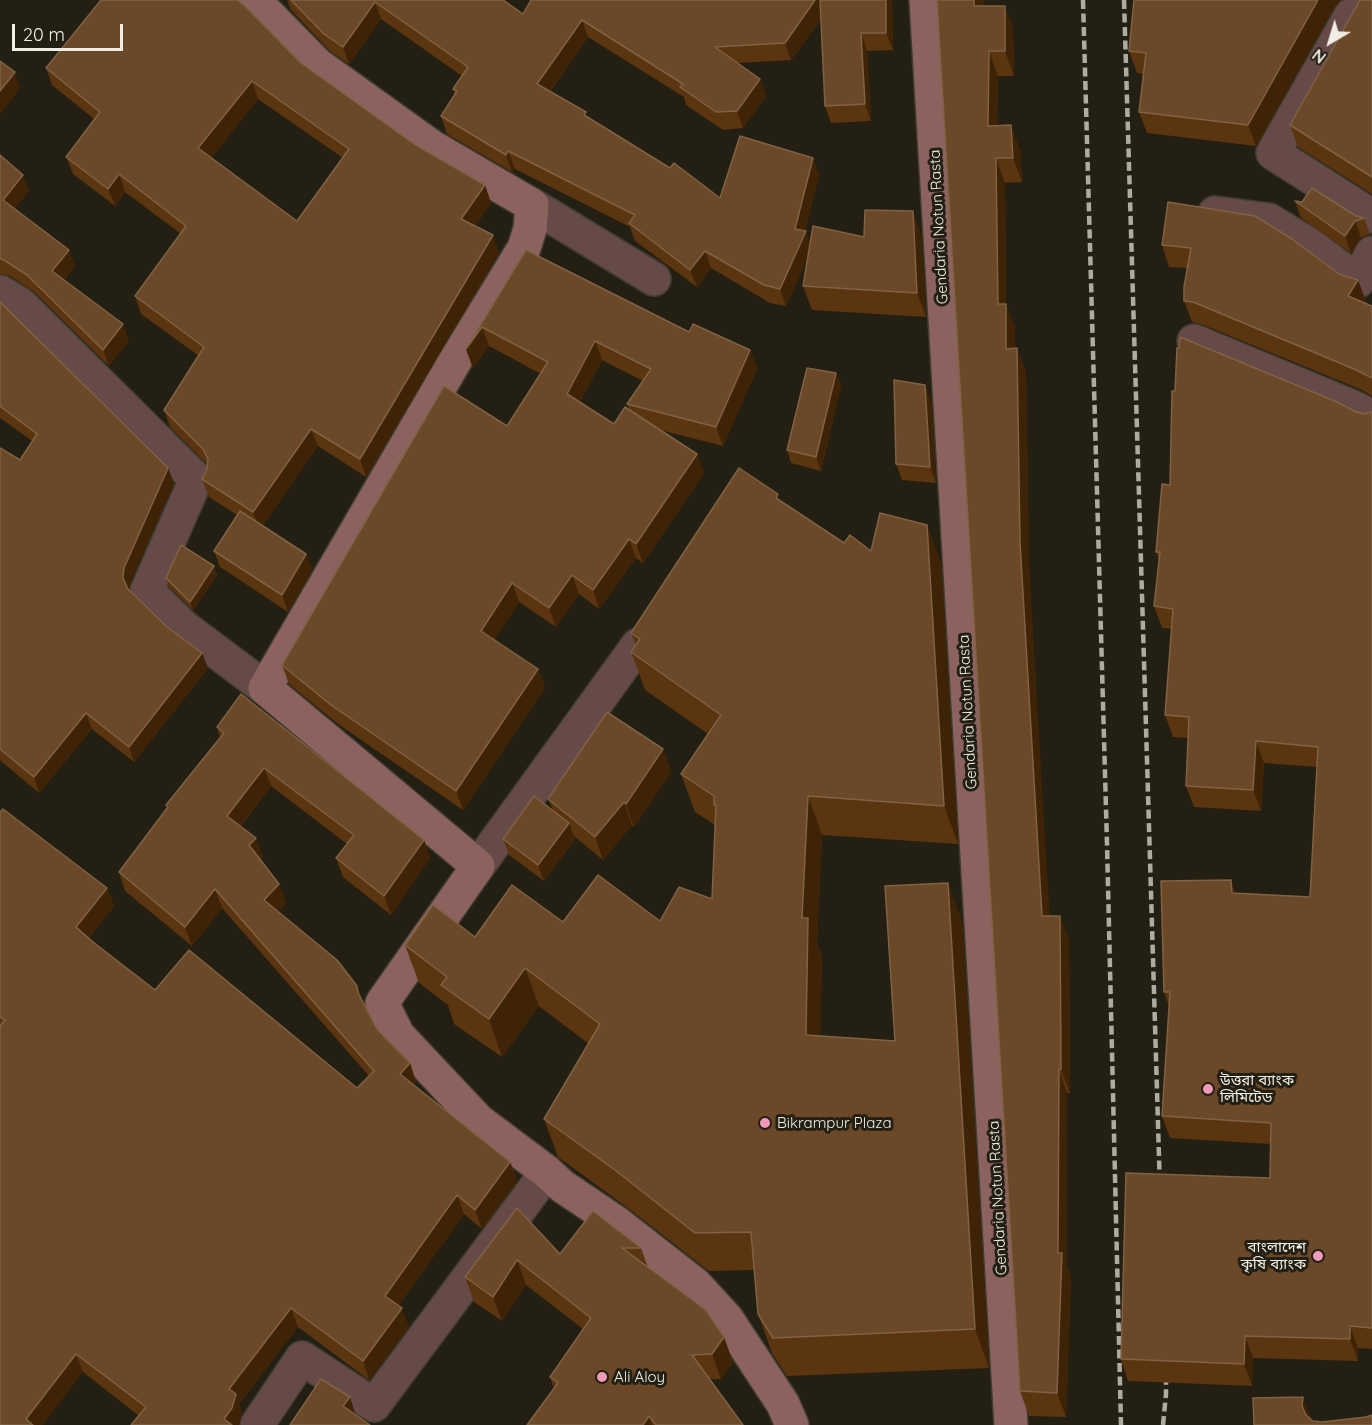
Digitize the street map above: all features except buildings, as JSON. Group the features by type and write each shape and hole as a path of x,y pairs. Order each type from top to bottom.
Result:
{"street":[{"path":"254,0 318,66 431,146 654,279"},
{"name":"Gendaria Notun Rasta","path":"926,0 1011,1425"},
{"path":"1353,16 1273,153 1372,216"},
{"path":"265,688 449,371 524,248 530,229 532,205"},
{"path":"1181,206 1226,215 1269,220 1310,245 1358,281 1372,253"},
{"path":"0,292 20,304 196,479 147,591 185,628 265,688 478,866"},
{"path":"1194,341 1372,417"},
{"path":"638,645 478,866 382,1004 398,1035 479,1121 562,1186 617,1223 695,1284 727,1319 783,1404 792,1425"},
{"path":"257,1425 302,1358 374,1405 547,1172"}],"railway":[{"path":"1083,0 1121,1425"},
{"path":"1124,0 1160,1190"},
{"path":"1163,1425 1166,1367"}],"place":[{"name":"উত্তরা ব্যাংক লিমিটেড","path":"1208,1089"},
{"name":"Bikrampur Plaza","path":"765,1123"},
{"name":"বাংলাদেশ কৃষি ব্যাংক","path":"1318,1256"},
{"name":"Ali Aloy","path":"602,1377"}]}
